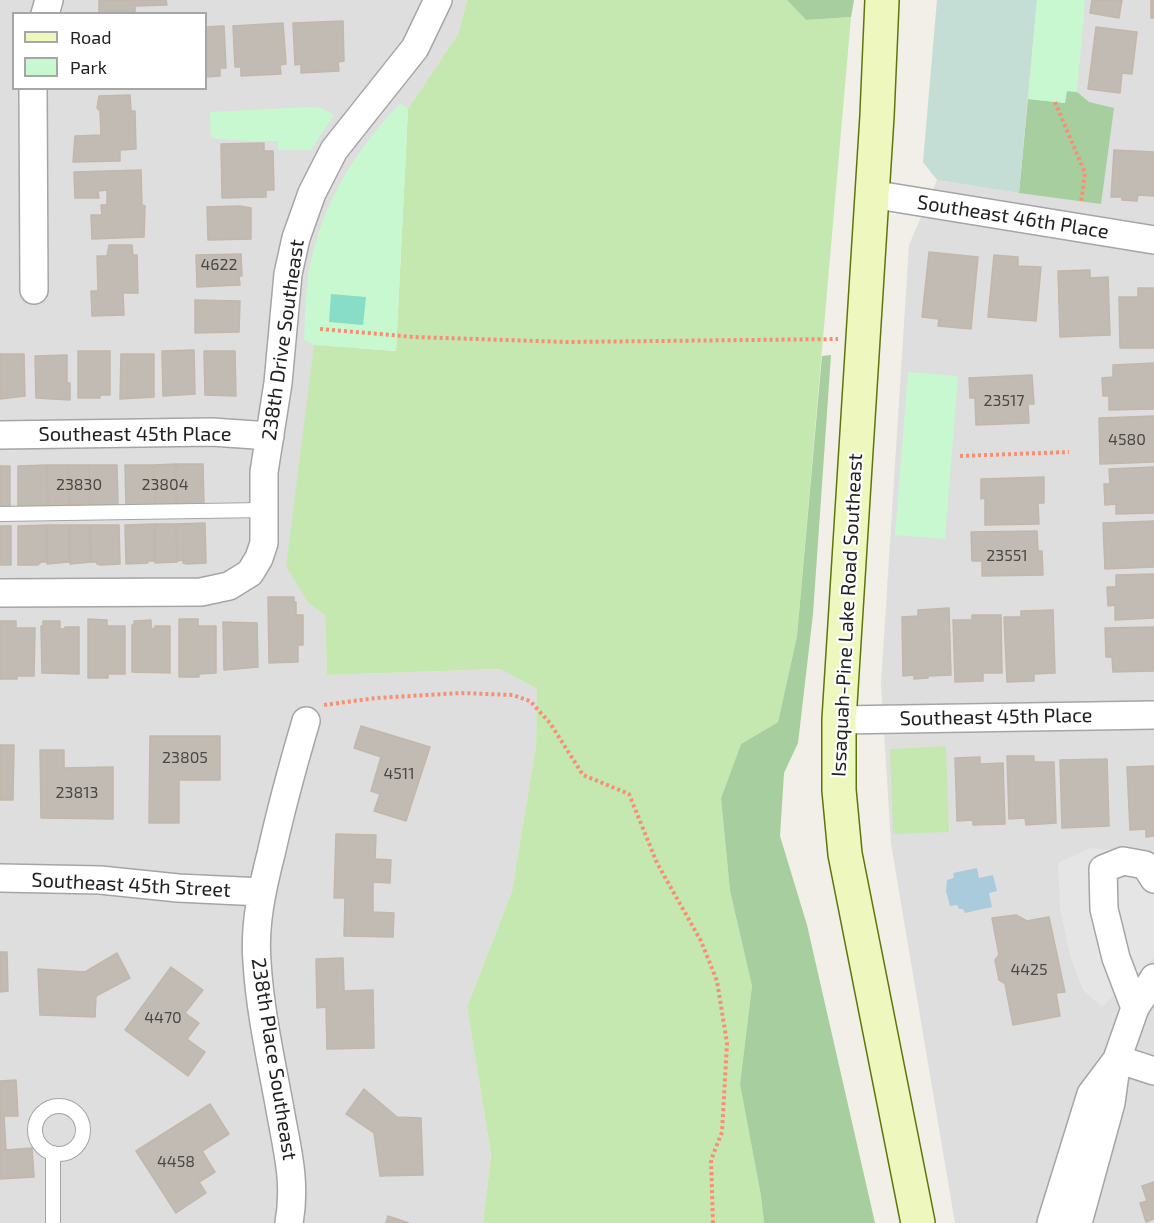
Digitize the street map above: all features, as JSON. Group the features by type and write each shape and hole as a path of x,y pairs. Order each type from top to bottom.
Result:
{"main road":[{"name":"Issaquah-Pine Lake Road Southeast","path":"882,0 877,116 838,720 839,790 844,854 918,1223"}],"street":[{"name":"238th Drive Southeast","path":"0,593 201,592 229,586 250,573 259,558 264,543 264,472 284,332 288,274 296,238 312,193 334,150 415,48 438,0"},
{"path":"33,90 34,290"},
{"name":"Southeast 46th Place","path":"871,194 1154,240"},
{"name":"Southeast 45th Place","path":"0,435 212,432 270,436"},
{"name":"Southeast 45th Place","path":"838,720 1154,715"},
{"name":"238th Place Southeast","path":"289,1223 293,1199 290,1162 267,1040 257,962 257,928 262,892 277,825 306,721"},
{"path":"1135,1008 1116,958 1104,909 1103,869 1123,861 1145,865 1154,879"},
{"name":"Southeast 45th Street","path":"0,878 100,880 178,888 262,892"},
{"path":"1078,1223 1111,1102 1117,1059 1135,1008 1154,978"},
{"path":"1117,1059 1154,1071"},
{"path":"1051,1223 1091,1094 1117,1059"}],"lane":[{"path":"0,514 264,510"},
{"path":"53,1153 53,1223"}],"path":[{"path":"1055,102 1085,173 1078,228"},
{"path":"320,329 414,337 567,342 862,339"},
{"path":"960,456 1069,452"},
{"path":"306,721 323,705 376,698 461,693 513,695 530,701 550,723 583,775 629,794 657,863 701,941 717,981 727,1043 722,1132 711,1160 713,1223"}],"shaded area":[{"path":"0,0 467,0 458,34 408,109 309,604 325,615 327,675 500,669 537,689 536,745 512,891 467,1007 491,1155 483,1223 0,1223"},
{"path":"937,0 1037,0 1019,193 937,180 923,162"},
{"path":"1037,0 1154,0 1154,1223 955,1223 891,844 881,683 909,245 937,180 1019,193"},
{"path":"1090,848 1151,855 1154,859 1154,958 1102,1007 1083,990 1070,956 1060,908 1058,863"},
{"path":"977,868 979,878 993,875 997,891 989,893 992,907 965,913 957,905 950,906 946,891 947,880 954,878 953,873"}],"green space":[{"path":"467,0 787,0 806,20 851,17 797,636 778,722 741,744 721,798 730,891 752,986 740,1084 764,1223 483,1223 491,1155 467,1007 512,891 536,745 537,689 500,669 327,675 325,615 309,604 286,566 314,345 396,351 408,109 458,34"},
{"path":"787,0 854,0 851,17 806,20"},
{"path":"1037,0 1085,0 1077,92 1067,91 1065,103 1028,99"},
{"path":"1066,91 1077,92 1089,102 1114,108 1101,204 1019,193 1028,99 1065,103"},
{"path":"400,103 408,109 396,351 314,345 304,340 305,312 307,285 319,233 338,186 351,165"},
{"path":"321,108 334,115 311,150 278,150 278,141 211,138 210,112"},
{"path":"331,294 366,297 363,325 329,322"},
{"path":"831,355 813,614 798,743 784,773 780,836 807,925 875,1223 764,1223 740,1084 752,986 730,891 721,798 741,744 778,722 797,636 822,356"},
{"path":"908,372 958,376 945,539 895,535"},
{"path":"946,746 949,832 893,834 890,749"}],"building":[{"path":"99,0 166,0 167,5 135,6 135,12 99,12"},
{"path":"1092,0 1122,0 1119,18 1090,13"},
{"path":"1151,0 1154,0 1154,18 1151,18"},
{"path":"343,21 344,61 338,62 339,71 301,73 301,64 295,65 293,23"},
{"path":"283,23 286,64 280,65 281,74 241,76 241,67 235,67 233,26"},
{"path":"224,26 226,68 220,68 220,76 207,77 207,27"},
{"path":"1096,27 1137,32 1132,74 1122,73 1120,93 1088,89"},
{"path":"130,95 131,111 135,111 136,149 120,150 120,161 73,162 75,136 101,135 100,111 97,108 99,96"},
{"path":"264,143 264,151 273,151 274,190 266,190 266,197 222,198 221,144"},
{"path":"1114,150 1154,152 1154,196 1138,195 1137,201 1111,197"},
{"path":"141,170 142,205 145,206 144,237 92,239 91,215 102,215 101,205 107,205 107,190 98,191 99,198 75,198 74,172"},
{"path":"207,207 251,208 251,239 208,240"},
{"path":"109,245 132,245 133,255 137,255 138,293 123,293 124,315 92,316 91,291 98,291 97,256 107,256"},
{"path":"929,252 978,257 971,329 938,326 939,319 922,317"},
{"path":"241,254 240,285 197,287 196,255"},
{"path":"994,255 1018,257 1018,266 1041,267 1036,321 988,317"},
{"path":"1090,270 1090,278 1108,277 1110,335 1060,337 1058,271"},
{"path":"1138,288 1154,288 1154,348 1120,348 1119,297 1138,297"},
{"path":"195,300 240,301 239,332 195,333"},
{"path":"194,350 195,394 163,396 162,351"},
{"path":"78,351 110,351 110,395 100,395 100,398 78,398"},
{"path":"204,351 235,351 236,396 205,395"},
{"path":"0,354 24,354 25,396 0,399"},
{"path":"121,354 154,354 154,397 120,399"},
{"path":"67,355 67,383 70,383 70,400 36,398 35,356"},
{"path":"1154,363 1154,409 1109,410 1109,396 1103,396 1102,378 1113,377 1113,365"},
{"path":"1032,375 1034,404 1028,404 1029,423 976,425 975,398 970,398 969,378"},
{"path":"1154,416 1154,462 1100,464 1099,418"},
{"path":"176,464 203,464 204,504 176,504"},
{"path":"176,464 176,504 155,504 154,465"},
{"path":"47,465 68,465 69,505 48,506"},
{"path":"47,465 48,506 18,506 18,466"},
{"path":"68,465 89,465 90,505 69,505"},
{"path":"89,465 117,465 118,505 90,505"},
{"path":"125,465 154,465 155,504 126,505"},
{"path":"0,466 10,466 10,506 0,507"},
{"path":"1154,467 1154,513 1116,514 1116,504 1105,505 1104,484 1110,484 1109,469"},
{"path":"1044,477 1044,503 1038,503 1039,524 985,525 985,498 981,499 981,479"},
{"path":"1154,521 1154,567 1105,569 1103,523"},
{"path":"205,523 206,563 187,564 183,563 183,560 177,561 176,524"},
{"path":"155,524 176,524 177,562 155,563"},
{"path":"155,524 155,561 126,564 125,525"},
{"path":"47,525 69,525 69,562 47,564"},
{"path":"47,525 47,562 41,562 38,565 18,565 18,526"},
{"path":"69,525 90,525 91,562 70,564"},
{"path":"90,525 119,525 120,564 101,565 91,562"},
{"path":"0,526 11,526 11,565 0,565"},
{"path":"1037,531 1038,551 1042,551 1043,575 982,576 982,561 972,561 971,532"},
{"path":"1154,574 1154,618 1115,620 1115,605 1108,606 1107,587 1116,587 1116,575"},
{"path":"268,597 294,597 296,615 303,615 303,645 298,645 298,662 269,663"},
{"path":"949,608 951,675 914,679 914,675 903,676 902,617 918,616 918,610"},
{"path":"1053,610 1055,673 1034,674 1034,681 1007,682 1004,617 1021,617 1021,611"},
{"path":"972,615 1001,615 1002,673 983,673 983,681 955,682 953,620 972,620"},
{"path":"88,619 107,620 107,626 125,626 125,674 108,674 108,678 88,678"},
{"path":"179,619 198,619 198,626 216,626 216,673 199,674 199,677 179,677"},
{"path":"151,620 151,628 170,626 170,673 132,672 132,625 134,621"},
{"path":"0,621 16,621 16,628 35,628 34,676 0,679"},
{"path":"43,621 60,621 60,629 79,627 79,674 42,673 41,626 43,626"},
{"path":"223,622 257,623 258,667 224,670"},
{"path":"1154,627 1154,671 1113,672 1112,657 1106,657 1105,628"},
{"path":"361,726 430,747 406,821 374,811 380,794 371,791 381,757 354,748"},
{"path":"150,736 220,736 220,780 179,780 179,823 149,823"},
{"path":"0,745 14,745 13,800 0,800"},
{"path":"40,750 64,750 64,768 113,767 113,819 41,818"},
{"path":"1007,756 1034,756 1034,762 1054,762 1056,823 1026,825 1025,818 1009,819"},
{"path":"980,757 980,764 1003,763 1005,824 973,825 973,820 957,821 955,758"},
{"path":"1107,759 1109,826 1062,828 1060,760"},
{"path":"1154,766 1154,836 1146,837 1146,829 1130,830 1127,767"},
{"path":"336,834 376,835 375,859 391,860 390,883 373,882 373,912 394,913 393,937 344,936 345,898 334,898"},
{"path":"1016,915 1027,921 1049,917 1065,992 1056,993 1060,1016 1013,1025 1005,984 999,980 995,960 999,955 992,918"},
{"path":"0,952 7,952 8,991 0,992"},
{"path":"117,953 130,978 96,996 95,1017 40,1015 38,969 85,972"},
{"path":"343,958 344,991 373,990 374,1048 327,1049 326,1007 317,1008 316,959"},
{"path":"171,967 203,990 185,1013 199,1023 187,1039 205,1052 188,1076 125,1030"},
{"path":"16,1080 18,1116 4,1116 6,1150 32,1148 34,1177 0,1179 0,1081"},
{"path":"364,1089 397,1117 421,1118 423,1175 380,1176 374,1133 346,1114"},
{"path":"210,1104 229,1134 202,1151 215,1172 199,1182 206,1193 176,1213 136,1151"},
{"path":"1154,1182 1154,1219 1146,1222 1140,1203 1147,1201 1142,1186"},
{"path":"388,1216 409,1223 386,1223"}]}
